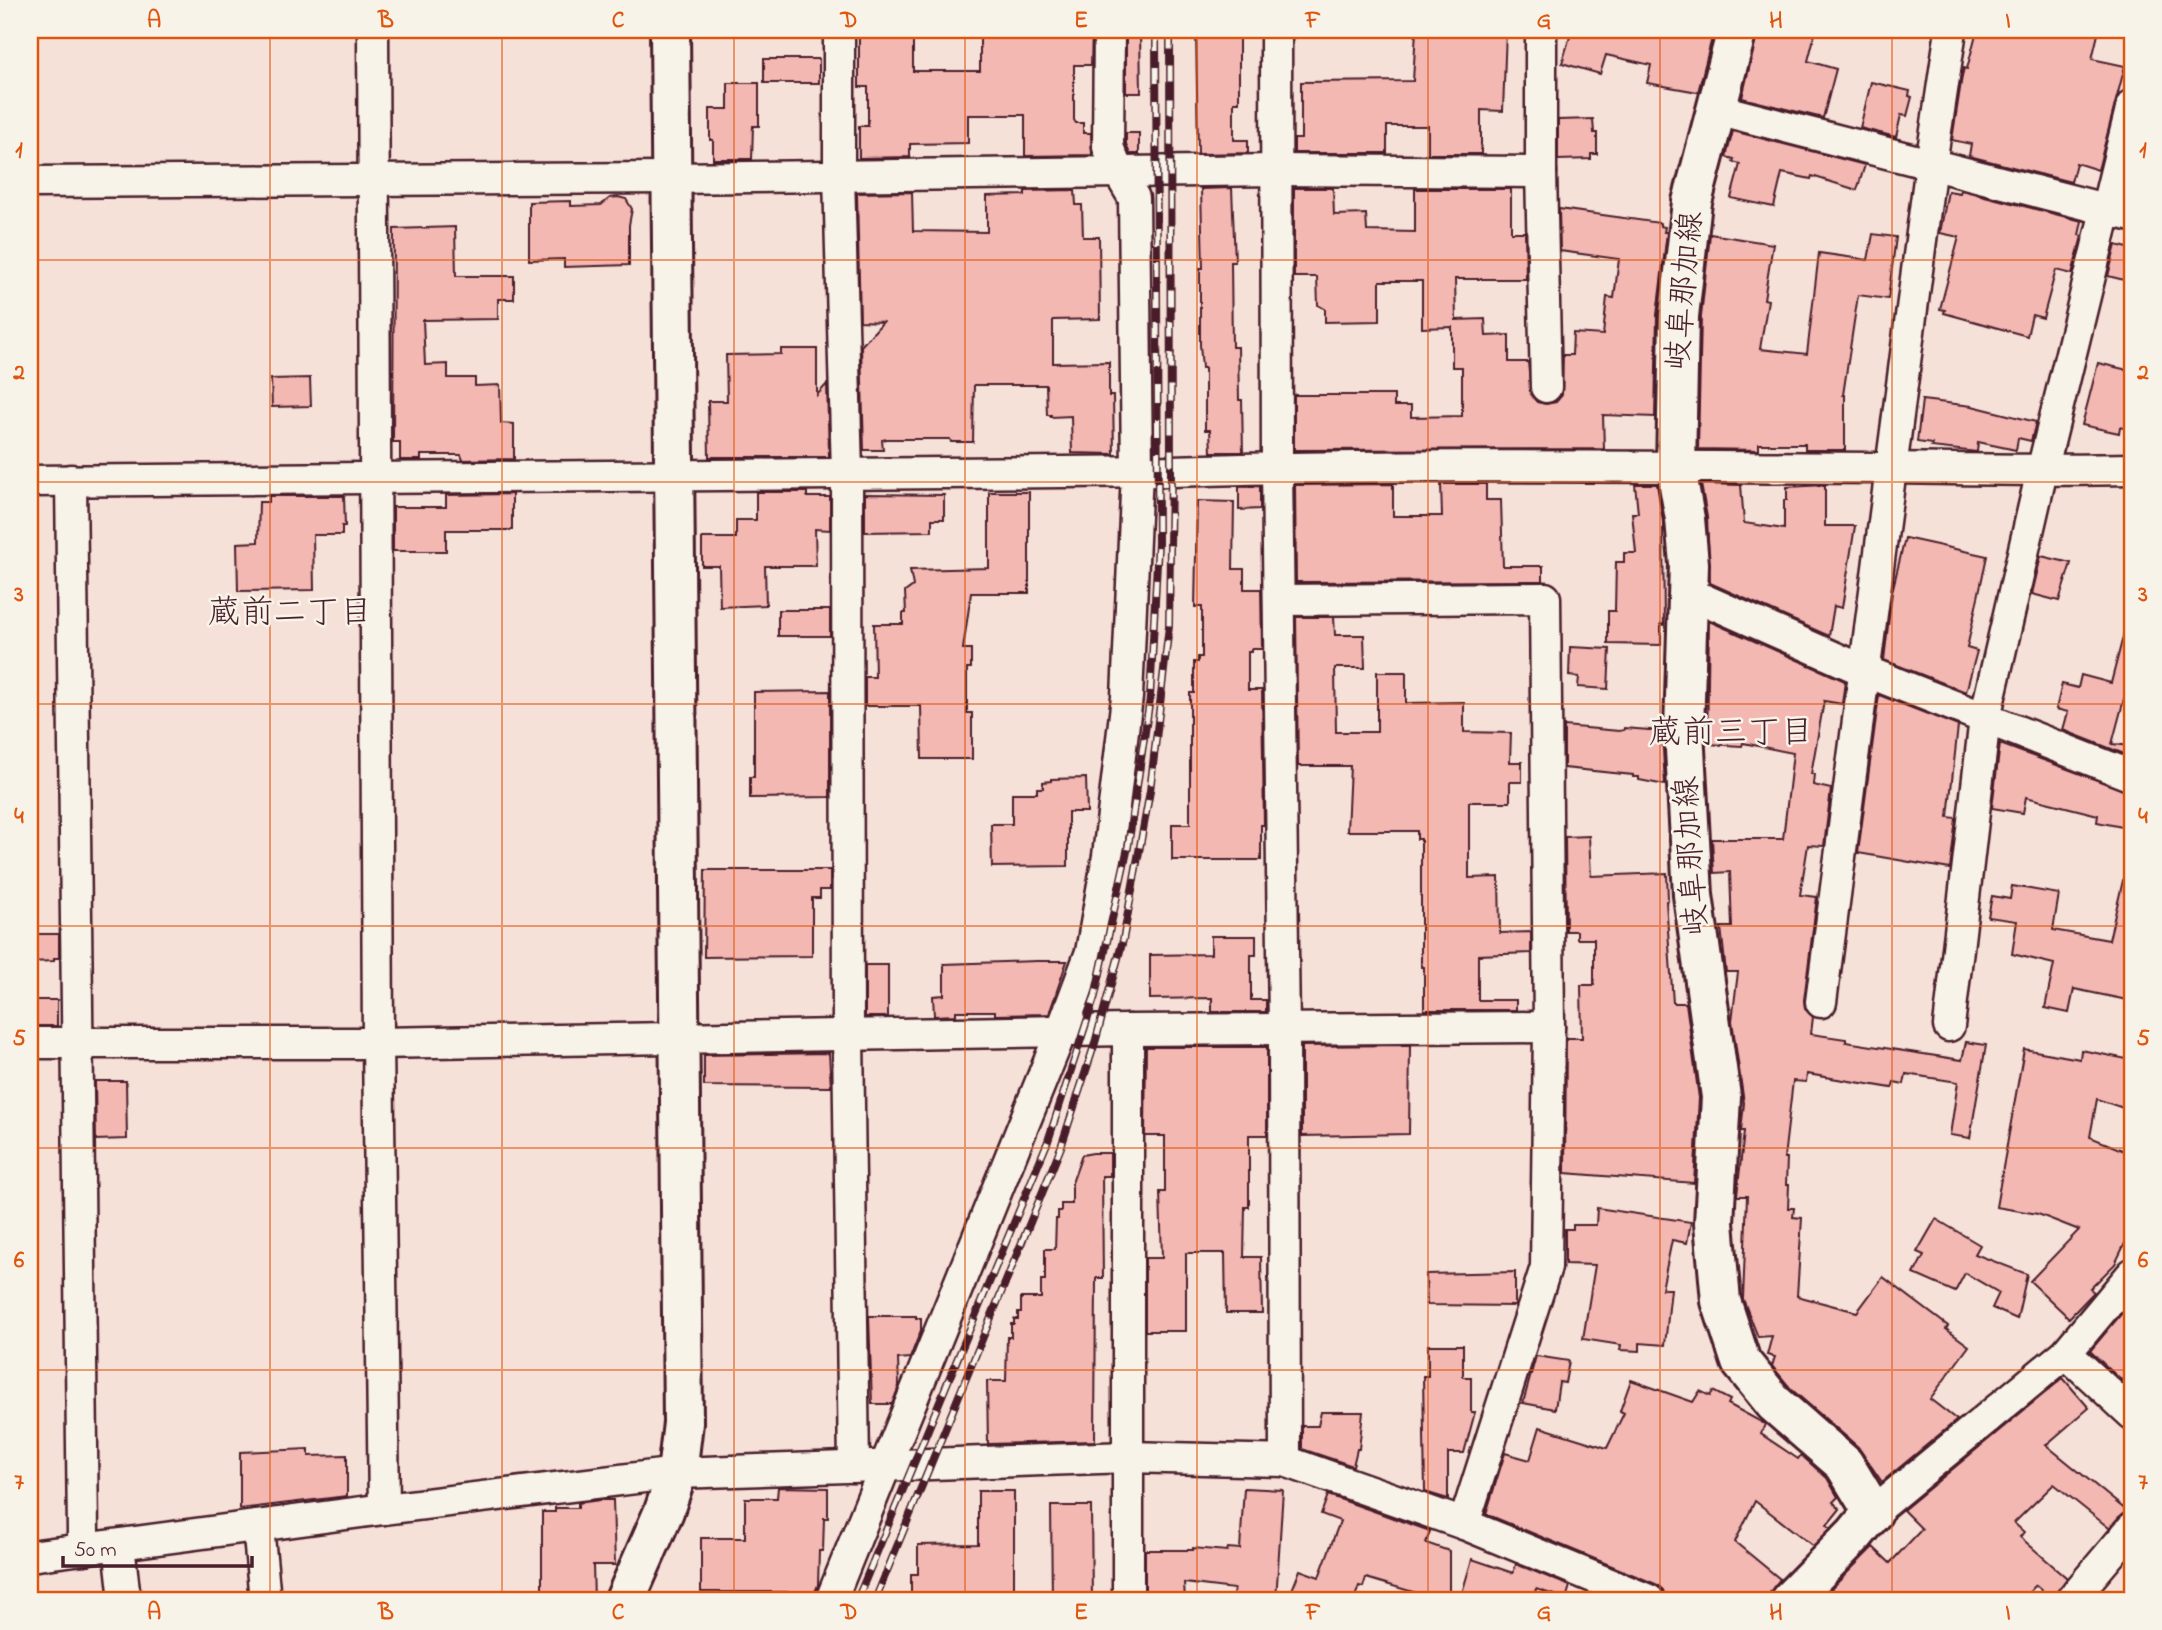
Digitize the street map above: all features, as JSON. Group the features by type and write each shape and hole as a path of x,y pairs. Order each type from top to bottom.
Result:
{"main road":[{"path":"625,1600 664,1511 677,1473 683,1423 670,30"},
{"name":"岐阜那加線","path":"1737,30 1692,202 1679,316 1676,468 1689,564 1684,731 1693,895 1721,1097 1714,1223 1721,1301 1741,1362 1775,1404 1844,1464 1872,1512"},
{"path":"1803,1596 1872,1512"}],"street":[{"path":"373,30 378,1043 384,1509"},
{"path":"839,30 839,175 847,473 848,1035 854,1467"},
{"path":"831,1600 1091,952 1108,856 1127,697 1137,471 1134,198 1118,171 1108,146 1109,30"},
{"path":"1276,30 1285,1461"},
{"path":"1541,30 1546,387"},
{"path":"1821,1002 1951,30"},
{"path":"1949,1026 1985,718 2042,471 2119,213 2132,105"},
{"path":"1716,109 2119,213"},
{"path":"30,182 374,181 1118,171 1541,172"},
{"path":"30,481 1137,471 1277,467 1892,468 2042,471 2132,469"},
{"path":"71,480 85,1549"},
{"path":"1689,593 1866,671 2132,776"},
{"path":"1280,600 1545,598 1549,1027 1546,1267 1464,1524"},
{"path":"30,1043 378,1043 1128,1030 1549,1027"},
{"path":"1128,1030 1128,1600"},
{"path":"1872,1512 2066,1353 2132,1274"},
{"path":"2066,1353 2132,1414"},
{"path":"30,1556 677,1473 1128,1457 1285,1461 1464,1524 1649,1600"},
{"path":"258,1526 265,1600"},
{"path":"2071,1600 2132,1528"},
{"path":"119,1545 125,1600"}],"building":[{"path":"859,30 913,30 913,71 980,71 980,30 1092,30 1091,65 1074,65 1074,120 1076,123 1083,123 1083,133 1091,133 1092,155 1025,156 1025,115 968,115 968,143 910,144 910,157 859,158 859,126 868,126 868,87 859,87"},
{"path":"1126,30 1140,30 1141,93 1126,93"},
{"path":"1196,30 1239,30 1239,102 1234,102 1234,140 1248,140 1248,153 1198,154"},
{"path":"1416,30 1506,30 1503,111 1481,110 1481,154 1428,154 1428,126 1387,126 1387,153 1294,153 1294,139 1301,139 1301,82 1413,81"},
{"path":"1572,30 1714,30 1698,92 1647,83 1651,65 1606,55 1600,74 1562,63"},
{"path":"1758,30 1816,30 1808,61 1836,69 1823,118 1742,98"},
{"path":"1977,30 2099,30 2092,59 2125,66 2098,170 2076,163 2071,182 1969,156 1971,144 1952,140 1962,76 1964,68 1967,69"},
{"path":"764,59 819,59 819,83 764,83"},
{"path":"1871,82 1910,91 1909,96 1912,97 1907,116 1901,115 1896,137 1860,128"},
{"path":"728,83 759,83 759,126 753,126 752,159 713,159 710,109 728,109"},
{"path":"1593,119 1594,133 1597,133 1597,154 1591,154 1591,159 1558,160 1558,120"},
{"path":"1733,131 1865,165 1857,190 1812,176 1811,179 1782,173 1774,207 1731,198 1740,164 1726,157"},
{"path":"1126,133 1139,133 1139,154 1130,154"},
{"path":"1232,188 1235,262 1231,262 1232,347 1238,347 1243,452 1211,452 1210,430 1205,430 1205,368 1202,368 1200,345 1200,268 1203,268 1201,189"},
{"path":"1294,188 1333,188 1334,215 1366,214 1367,231 1415,232 1415,189 1511,189 1511,232 1525,232 1526,279 1455,279 1456,320 1485,319 1486,336 1509,335 1509,362 1528,362 1531,395 1537,402 1546,404 1556,402 1562,395 1563,355 1572,355 1573,333 1603,335 1607,297 1614,298 1619,259 1560,251 1559,209 1660,223 1660,226 1665,227 1664,232 1667,232 1657,315 1655,417 1603,415 1604,449 1294,450 1294,395 1394,395 1394,406 1411,406 1411,417 1462,416 1462,367 1452,367 1452,327 1422,328 1422,281 1380,281 1380,321 1325,322 1325,309 1318,305 1317,277 1294,277"},
{"path":"1075,190 1076,205 1082,205 1083,237 1099,237 1100,319 1053,320 1053,363 1109,362 1109,396 1113,396 1114,454 1072,453 1071,416 1047,415 1046,385 974,385 973,442 951,442 950,439 887,439 882,440 883,450 864,450 861,346 883,322 860,321 857,193 912,192 913,231 987,232 987,196 1025,195 1025,191"},
{"path":"1961,190 2082,221 2079,235 2082,236 2072,274 2056,270 2043,318 2032,315 2027,336 1944,313 1945,310 1940,309 1959,237 1940,233 1948,191 1960,193"},
{"path":"610,198 626,199 632,209 629,225 629,265 564,267 564,259 529,260 529,202 571,201 571,206 601,205"},
{"path":"455,227 456,276 514,276 514,299 498,299 498,319 423,320 425,365 448,364 448,378 475,378 475,386 500,385 501,423 514,424 514,459 463,460 461,455 421,455 421,460 400,460 400,442 393,442 394,229"},
{"path":"1710,234 1773,244 1764,299 1768,300 1760,349 1807,354 1819,253 1868,260 1873,234 1896,237 1888,299 1858,295 1843,395 1845,450 1805,450 1805,444 1759,444 1759,450 1698,449 1701,317"},
{"path":"2116,245 2132,249 2132,282 2108,276"},
{"path":"781,349 817,349 817,395 827,384 829,457 709,457 708,401 727,401 726,355 781,354"},
{"path":"2098,363 2132,371 2132,430 2120,427 2119,433 2082,425"},
{"path":"310,378 311,406 272,407 271,379"},
{"path":"1922,400 1972,406 2036,422 2031,441 2018,438 2016,450 1978,442 1977,452 1931,447 1932,444 1917,442"},
{"path":"1393,484 1393,516 1442,516 1441,484 1486,484 1486,500 1501,500 1503,566 1543,566 1543,581 1296,582 1295,485"},
{"path":"1635,484 1657,484 1663,522 1664,625 1661,624 1661,645 1608,644 1608,611 1615,611 1616,562 1624,562 1624,553 1636,553 1632,513 1638,513"},
{"path":"1701,484 1741,485 1744,523 1784,529 1787,487 1825,485 1825,526 1855,526 1842,608 1834,606 1829,636 1710,583 1707,517"},
{"path":"1260,486 1260,509 1239,510 1239,487"},
{"path":"756,492 807,492 807,497 830,497 830,530 815,529 816,566 765,566 766,605 720,607 719,566 702,566 702,538 736,538 736,520 756,520"},
{"path":"989,492 1029,492 1029,593 971,593 963,649 971,649 971,668 967,668 967,713 972,713 972,759 922,759 921,706 865,706 865,677 875,677 874,624 903,624 903,613 906,613 905,592 913,586 910,570 989,568"},
{"path":"512,494 512,530 446,530 446,551 393,551 393,507 446,507 446,495"},
{"path":"865,494 944,495 944,519 932,519 932,531 865,532"},
{"path":"269,496 344,496 345,526 342,526 342,535 313,535 314,590 238,591 237,543 258,542 259,502 269,502"},
{"path":"1197,501 1234,502 1233,569 1244,569 1244,589 1261,589 1262,649 1251,649 1251,652 1248,652 1248,690 1262,690 1264,825 1261,825 1261,860 1172,860 1172,824 1190,824 1190,693 1194,693 1194,662 1198,662 1198,657 1202,657 1202,607 1195,607"},
{"path":"1905,538 1987,556 1967,648 1977,651 1966,692 1884,660 1892,592"},
{"path":"2041,556 2071,563 2059,601 2032,594"},
{"path":"778,610 830,610 830,636 778,636"},
{"path":"1296,617 1334,617 1335,635 1364,635 1365,668 1335,668 1336,732 1377,732 1377,672 1406,672 1406,703 1464,702 1464,732 1511,733 1510,762 1522,762 1522,782 1510,782 1510,802 1469,802 1469,878 1499,877 1500,933 1531,932 1531,953 1478,955 1478,1000 1516,1000 1516,1010 1424,1010 1424,967 1421,967 1421,839 1417,839 1417,831 1347,831 1350,766 1298,766"},
{"path":"1709,621 1845,681 1842,704 1824,701 1811,774 1814,774 1813,785 1831,789 1824,846 1808,845 1800,895 1817,897 1804,1000 1805,1009 1813,1017 1811,1034 1962,1060 1966,1042 1986,1045 1970,1138 1950,1135 1958,1082 1906,1074 1904,1084 1894,1082 1892,1088 1807,1074 1806,1082 1793,1081 1784,1158 1787,1158 1788,1208 1794,1208 1793,1217 1802,1218 1797,1296 1857,1312 1883,1277 1948,1326 1946,1329 1969,1346 1930,1399 1957,1420 1882,1482 1858,1447 1791,1389 1772,1366 1775,1357 1767,1355 1772,1336 1758,1337 1743,1299 1747,1196 1737,1196 1744,1131 1741,1131 1744,1103 1732,1021 1738,972 1726,972 1721,927 1732,927 1730,872 1714,873 1712,839 1783,839 1793,753 1743,743 1742,746 1707,744"},
{"path":"2125,629 2132,630 2132,701 2124,699 2112,744 2132,746 2132,757 2063,730 2068,712 2056,709 2062,684 2078,688 2081,675 2111,683"},
{"path":"1570,647 1610,649 1608,689 1578,687 1579,677 1569,676"},
{"path":"830,691 830,797 750,798 750,777 754,777 754,692"},
{"path":"1879,695 1958,726 1948,817 1956,818 1950,869 1858,853"},
{"path":"1564,726 1619,731 1624,728 1662,731 1665,785 1639,780 1639,777 1633,775 1564,768"},
{"path":"2000,744 2132,793 2132,829 2097,822 2098,815 2026,797 2023,813 1992,808"},
{"path":"1086,778 1087,812 1068,812 1068,866 992,867 991,824 1012,824 1012,793 1037,793 1037,788 1043,788 1043,782 1051,779"},
{"path":"1589,836 1591,876 1667,873 1666,901 1673,1003 1686,1003 1699,1098 1694,1183 1565,1173 1566,1038 1582,1038 1581,985 1594,985 1594,939 1577,939 1577,931 1566,931 1565,837"},
{"path":"705,870 830,870 830,890 820,890 820,898 812,898 812,956 704,957"},
{"path":"2124,876 2132,877 2132,1001 2074,989 2069,1013 2045,1008 2054,964 2012,954 2017,921 1988,917 1992,896 2010,899 2012,886 2059,894 2053,930 2109,940"},
{"path":"30,934 59,934 59,958 54,958 54,961 30,962"},
{"path":"1211,936 1256,936 1256,955 1251,955 1251,1000 1266,1000 1266,1012 1212,1012 1212,998 1150,999 1150,955 1211,954"},
{"path":"1067,961 1049,1014 995,1015 995,1011 956,1011 956,1015 934,1016 933,996 944,995 944,964"},
{"path":"865,965 888,965 888,1017 865,1017"},
{"path":"30,1000 57,1000 57,1026 30,1026"},
{"path":"1410,1045 1409,1134 1302,1136 1302,1046"},
{"path":"1146,1047 1267,1047 1267,1135 1249,1135 1249,1207 1245,1207 1244,1257 1261,1257 1262,1313 1226,1313 1225,1253 1186,1253 1186,1331 1145,1331 1145,1258 1162,1258 1160,1192 1165,1192 1165,1136 1145,1136"},
{"path":"2024,1049 2080,1059 2081,1050 2132,1060 2132,1111 2097,1099 2090,1137 2132,1154 2132,1229 2115,1264 2090,1289 2094,1292 2069,1318 2030,1281 2079,1230 2038,1214 1996,1207"},
{"path":"829,1053 831,1087 704,1086 704,1055"},
{"path":"95,1081 126,1081 127,1139 96,1140"},
{"path":"1110,1153 1110,1176 1102,1176 1103,1278 1096,1278 1095,1441 988,1444 987,1381 1006,1381 1007,1337 1011,1337 1011,1324 1014,1324 1014,1319 1018,1319 1018,1312 1021,1312 1021,1298 1041,1298 1041,1280 1045,1280 1045,1249 1055,1249 1058,1211 1061,1211 1061,1204 1072,1204 1072,1183 1082,1155"},
{"path":"1597,1208 1691,1222 1687,1243 1672,1240 1662,1289 1671,1289 1665,1345 1640,1343 1640,1351 1620,1350 1621,1345 1583,1339 1595,1265 1565,1264 1565,1229 1573,1229 1573,1225 1596,1225"},
{"path":"1936,1219 1980,1245 1975,1254 2027,1274 2017,1319 1992,1308 1999,1293 1965,1273 1955,1292 1914,1274 1924,1255 1917,1252"},
{"path":"1515,1272 1515,1306 1427,1305 1426,1274"},
{"path":"2122,1313 2132,1321 2132,1368 2122,1381 2090,1351"},
{"path":"869,1316 921,1318 921,1330 910,1358 898,1359 899,1386 892,1404 872,1404"},
{"path":"1428,1345 1463,1345 1463,1377 1471,1377 1471,1412 1475,1412 1464,1453 1448,1453 1448,1499 1425,1492 1423,1376 1428,1376"},
{"path":"1536,1356 1569,1361 1565,1383 1559,1382 1555,1409 1523,1403"},
{"path":"2063,1378 2089,1408 2046,1445 2127,1511 2109,1528 2054,1484 2014,1523 2024,1532 2020,1537 2067,1578 2052,1599 2036,1585 2022,1600 1820,1600 1873,1547 1890,1563 1922,1529 1903,1510"},
{"path":"1631,1380 1693,1402 1700,1391 1710,1396 1713,1391 1730,1400 1728,1404 1765,1424 1761,1434 1798,1459 1801,1455 1827,1478 1838,1497 1833,1502 1840,1509 1827,1525 1831,1528 1813,1546 1755,1501 1735,1542 1780,1579 1769,1594 1769,1600 1666,1600 1663,1590 1656,1584 1486,1514 1505,1453 1530,1460 1540,1427 1607,1448 1624,1413 1620,1411"},
{"path":"1321,1412 1363,1412 1359,1449 1353,1466 1302,1449 1302,1426 1318,1426"},
{"path":"309,1449 309,1456 347,1455 347,1496 240,1509 240,1452"},
{"path":"778,1487 828,1488 828,1518 824,1518 823,1551 819,1551 818,1585 815,1592 701,1592 701,1538 745,1538 745,1498 777,1498"},
{"path":"1244,1488 1283,1490 1276,1600 1232,1600 1234,1589 1184,1583 1185,1600 1145,1600 1145,1550 1240,1549"},
{"path":"978,1491 1014,1491 1014,1598 947,1597 947,1600 911,1600 911,1574 918,1574 918,1545 978,1544"},
{"path":"1328,1495 1430,1531 1426,1543 1449,1551 1449,1600 1440,1600 1366,1578 1363,1587 1359,1586 1354,1600 1288,1600 1300,1570 1319,1577 1340,1521 1321,1514"},
{"path":"613,1500 615,1565 593,1565 594,1600 542,1600 542,1512 555,1512 555,1508 578,1508 578,1503"},
{"path":"1051,1506 1091,1506 1092,1600 1052,1600"},
{"path":"1472,1559 1513,1573 1516,1564 1570,1586 1566,1599 1536,1589 1532,1600 1460,1600"}],"railway":[{"path":"857,1600 1048,1141 1095,996 1128,847 1150,698 1158,543 1156,30"},
{"path":"875,1600 1061,1147 1095,1043 1123,940 1150,791 1169,626 1170,30"}],"district":[{"name":"蔵前二丁目","path":"290,614"},
{"name":"蔵前三丁目","path":"1731,734"}]}
